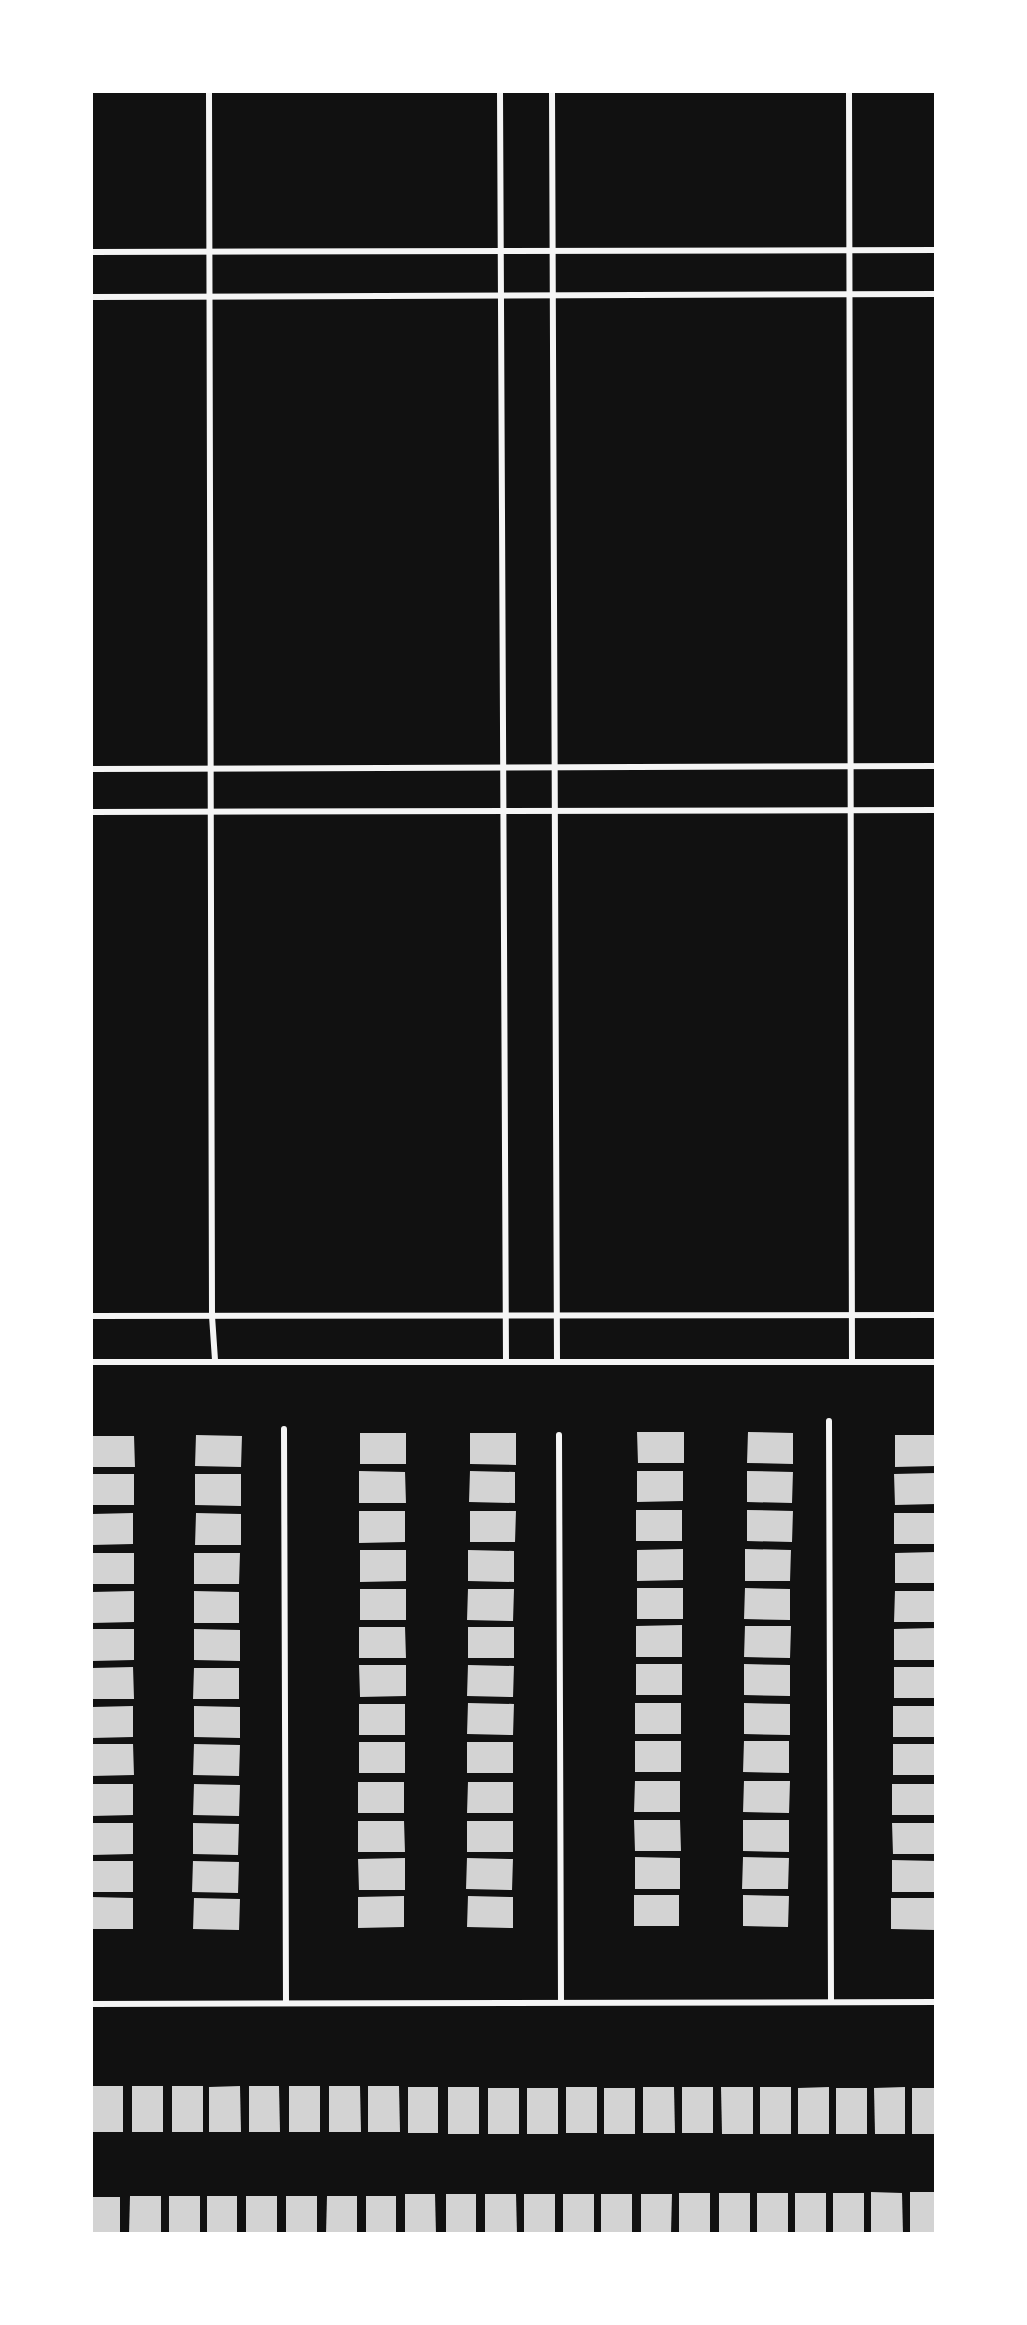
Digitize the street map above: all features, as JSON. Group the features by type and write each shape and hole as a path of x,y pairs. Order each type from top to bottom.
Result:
{"street":[{"path":"209,92 212,1316 215,1360"},
{"path":"500,92 506,1362"},
{"path":"552,92 557,1362"},
{"path":"849,92 852,1362"},
{"path":"92,252 936,250"},
{"path":"92,297 936,294"},
{"path":"92,769 936,766"},
{"path":"92,812 936,810"},
{"path":"92,1316 936,1316"},
{"path":"92,1362 215,1360 936,1362"},
{"path":"829,1421 831,2001"},
{"path":"284,1429 286,2003"},
{"path":"559,1435 561,2001"},
{"path":"92,2004 561,2001 936,2002"}],"building":[{"path":"637,1432 684,1432 684,1463 638,1463"},
{"path":"748,1432 793,1433 793,1464 747,1463"},
{"path":"360,1433 406,1433 406,1464 360,1464"},
{"path":"470,1433 516,1433 516,1465 470,1464"},
{"path":"196,1435 242,1436 241,1467 195,1466"},
{"path":"895,1435 936,1435 936,1466 895,1467"},
{"path":"92,1436 134,1436 135,1467 92,1467"},
{"path":"359,1471 405,1472 406,1503 359,1503"},
{"path":"470,1471 515,1472 515,1503 469,1502"},
{"path":"637,1471 683,1471 683,1501 637,1502"},
{"path":"747,1471 793,1472 792,1503 747,1502"},
{"path":"936,1473 936,1504 895,1505 894,1474"},
{"path":"92,1474 134,1474 134,1505 92,1505"},
{"path":"195,1474 241,1474 241,1506 195,1505"},
{"path":"636,1510 682,1510 682,1541 636,1541"},
{"path":"747,1510 793,1511 792,1542 747,1541"},
{"path":"359,1511 405,1511 405,1542 359,1543"},
{"path":"470,1511 516,1511 515,1542 470,1542"},
{"path":"133,1513 133,1544 92,1545 92,1514"},
{"path":"196,1513 241,1514 241,1545 195,1545"},
{"path":"894,1513 936,1513 936,1544 894,1544"},
{"path":"683,1549 683,1580 637,1581 637,1550"},
{"path":"745,1549 791,1550 790,1581 745,1581"},
{"path":"360,1550 406,1550 406,1581 360,1582"},
{"path":"468,1550 514,1551 514,1582 468,1581"},
{"path":"936,1552 936,1583 895,1583 895,1553"},
{"path":"92,1553 134,1553 134,1584 92,1584"},
{"path":"194,1553 240,1553 239,1584 194,1584"},
{"path":"637,1588 683,1588 683,1619 637,1619"},
{"path":"745,1588 790,1589 790,1620 744,1619"},
{"path":"360,1589 406,1589 406,1620 360,1620"},
{"path":"468,1589 514,1589 513,1621 467,1620"},
{"path":"134,1591 134,1622 92,1623 92,1592"},
{"path":"194,1591 239,1592 239,1623 194,1623"},
{"path":"895,1591 936,1591 936,1622 894,1622"},
{"path":"682,1625 682,1657 636,1657 636,1626"},
{"path":"745,1626 791,1626 790,1658 744,1657"},
{"path":"359,1627 405,1627 406,1658 359,1658"},
{"path":"468,1627 514,1627 514,1658 468,1658"},
{"path":"936,1628 936,1660 894,1660 894,1629"},
{"path":"92,1629 134,1629 134,1660 92,1661"},
{"path":"194,1629 240,1630 240,1661 194,1660"},
{"path":"636,1664 682,1664 682,1695 636,1695"},
{"path":"744,1664 790,1665 790,1696 744,1695"},
{"path":"359,1665 406,1665 406,1696 360,1697"},
{"path":"468,1665 514,1666 513,1697 467,1696"},
{"path":"133,1667 134,1699 92,1699 92,1668"},
{"path":"894,1667 936,1667 936,1698 894,1698"},
{"path":"194,1668 239,1668 239,1699 193,1699"},
{"path":"468,1703 514,1704 513,1735 467,1734"},
{"path":"635,1703 681,1703 681,1734 635,1734"},
{"path":"744,1703 790,1704 790,1735 744,1734"},
{"path":"359,1704 405,1704 405,1735 359,1735"},
{"path":"133,1706 133,1737 92,1738 92,1707"},
{"path":"194,1706 240,1707 240,1738 194,1737"},
{"path":"893,1706 936,1706 936,1737 893,1737"},
{"path":"635,1741 681,1741 681,1772 635,1772"},
{"path":"744,1741 789,1741 789,1773 743,1772"},
{"path":"359,1742 405,1742 405,1773 359,1773"},
{"path":"467,1742 513,1742 513,1773 467,1773"},
{"path":"92,1744 133,1744 134,1775 92,1776"},
{"path":"194,1744 240,1745 239,1776 193,1775"},
{"path":"893,1744 936,1744 936,1775 893,1775"},
{"path":"635,1781 680,1781 680,1812 634,1812"},
{"path":"744,1781 790,1781 789,1813 743,1812"},
{"path":"358,1782 404,1782 404,1813 358,1813"},
{"path":"468,1782 513,1782 513,1813 467,1813"},
{"path":"92,1784 133,1784 133,1815 92,1816"},
{"path":"194,1784 240,1785 239,1816 193,1815"},
{"path":"892,1784 936,1784 936,1815 892,1815"},
{"path":"634,1820 680,1820 681,1851 635,1851"},
{"path":"743,1820 789,1820 789,1852 743,1851"},
{"path":"358,1821 404,1821 405,1852 358,1852"},
{"path":"467,1821 513,1821 513,1852 467,1852"},
{"path":"92,1823 133,1823 133,1854 92,1855"},
{"path":"193,1823 239,1824 238,1855 193,1854"},
{"path":"892,1823 936,1823 936,1854 893,1854"},
{"path":"635,1857 680,1858 680,1889 635,1889"},
{"path":"743,1857 789,1858 788,1889 742,1889"},
{"path":"405,1858 405,1890 359,1890 358,1859"},
{"path":"467,1858 513,1859 512,1890 466,1889"},
{"path":"892,1860 936,1861 936,1892 892,1892"},
{"path":"92,1861 133,1861 133,1892 92,1892"},
{"path":"193,1861 239,1862 238,1893 192,1892"},
{"path":"634,1895 679,1895 679,1926 634,1926"},
{"path":"743,1895 789,1896 788,1927 743,1926"},
{"path":"404,1896 404,1927 358,1928 358,1897"},
{"path":"468,1896 513,1897 513,1928 467,1927"},
{"path":"92,1897 133,1898 133,1929 92,1929"},
{"path":"194,1898 240,1899 239,1930 193,1929"},
{"path":"891,1898 936,1898 936,1930 891,1929"},
{"path":"92,2086 123,2086 123,2132 92,2132"},
{"path":"132,2086 163,2086 163,2132 132,2132"},
{"path":"172,2086 203,2086 203,2132 172,2132"},
{"path":"240,2086 241,2132 209,2132 209,2087"},
{"path":"249,2086 279,2086 280,2132 249,2132"},
{"path":"289,2086 320,2086 320,2132 289,2132"},
{"path":"329,2086 360,2086 361,2132 329,2132"},
{"path":"368,2086 399,2086 400,2132 368,2132"},
{"path":"408,2087 438,2087 438,2133 408,2133"},
{"path":"448,2087 479,2087 479,2134 448,2134"},
{"path":"566,2087 597,2087 597,2133 566,2133"},
{"path":"643,2087 674,2087 675,2133 643,2133"},
{"path":"682,2087 713,2087 713,2133 682,2133"},
{"path":"721,2087 753,2087 753,2134 722,2134"},
{"path":"760,2087 791,2087 791,2134 760,2134"},
{"path":"829,2087 829,2134 798,2134 798,2088"},
{"path":"905,2087 905,2134 875,2134 874,2088"},
{"path":"488,2088 519,2088 519,2134 488,2134"},
{"path":"527,2088 558,2088 558,2134 527,2134"},
{"path":"604,2088 635,2088 635,2134 604,2134"},
{"path":"836,2088 867,2088 867,2134 836,2134"},
{"path":"912,2088 936,2088 936,2134 912,2134"},
{"path":"871,2192 902,2193 903,2234 871,2234"},
{"path":"910,2192 936,2192 936,2234 910,2234"},
{"path":"679,2193 710,2193 710,2234 679,2234"},
{"path":"719,2193 750,2193 750,2234 719,2234"},
{"path":"757,2193 788,2193 788,2234 757,2234"},
{"path":"795,2193 826,2193 826,2234 795,2234"},
{"path":"833,2193 864,2193 864,2234 833,2234"},
{"path":"405,2194 435,2194 436,2234 405,2234"},
{"path":"446,2194 476,2194 476,2234 446,2234"},
{"path":"485,2194 516,2194 517,2234 485,2234"},
{"path":"524,2194 555,2194 555,2234 524,2234"},
{"path":"563,2194 594,2194 594,2234 563,2234"},
{"path":"601,2194 632,2194 632,2234 601,2234"},
{"path":"641,2194 672,2194 671,2234 641,2234"},
{"path":"130,2196 161,2196 161,2234 129,2234"},
{"path":"169,2196 200,2196 200,2234 169,2234"},
{"path":"207,2196 237,2196 237,2234 207,2234"},
{"path":"246,2196 277,2196 277,2234 246,2234"},
{"path":"286,2196 317,2196 317,2234 286,2234"},
{"path":"327,2196 357,2196 357,2234 326,2234"},
{"path":"366,2196 396,2196 396,2234 366,2234"},
{"path":"92,2197 120,2197 120,2234 92,2234"}]}
